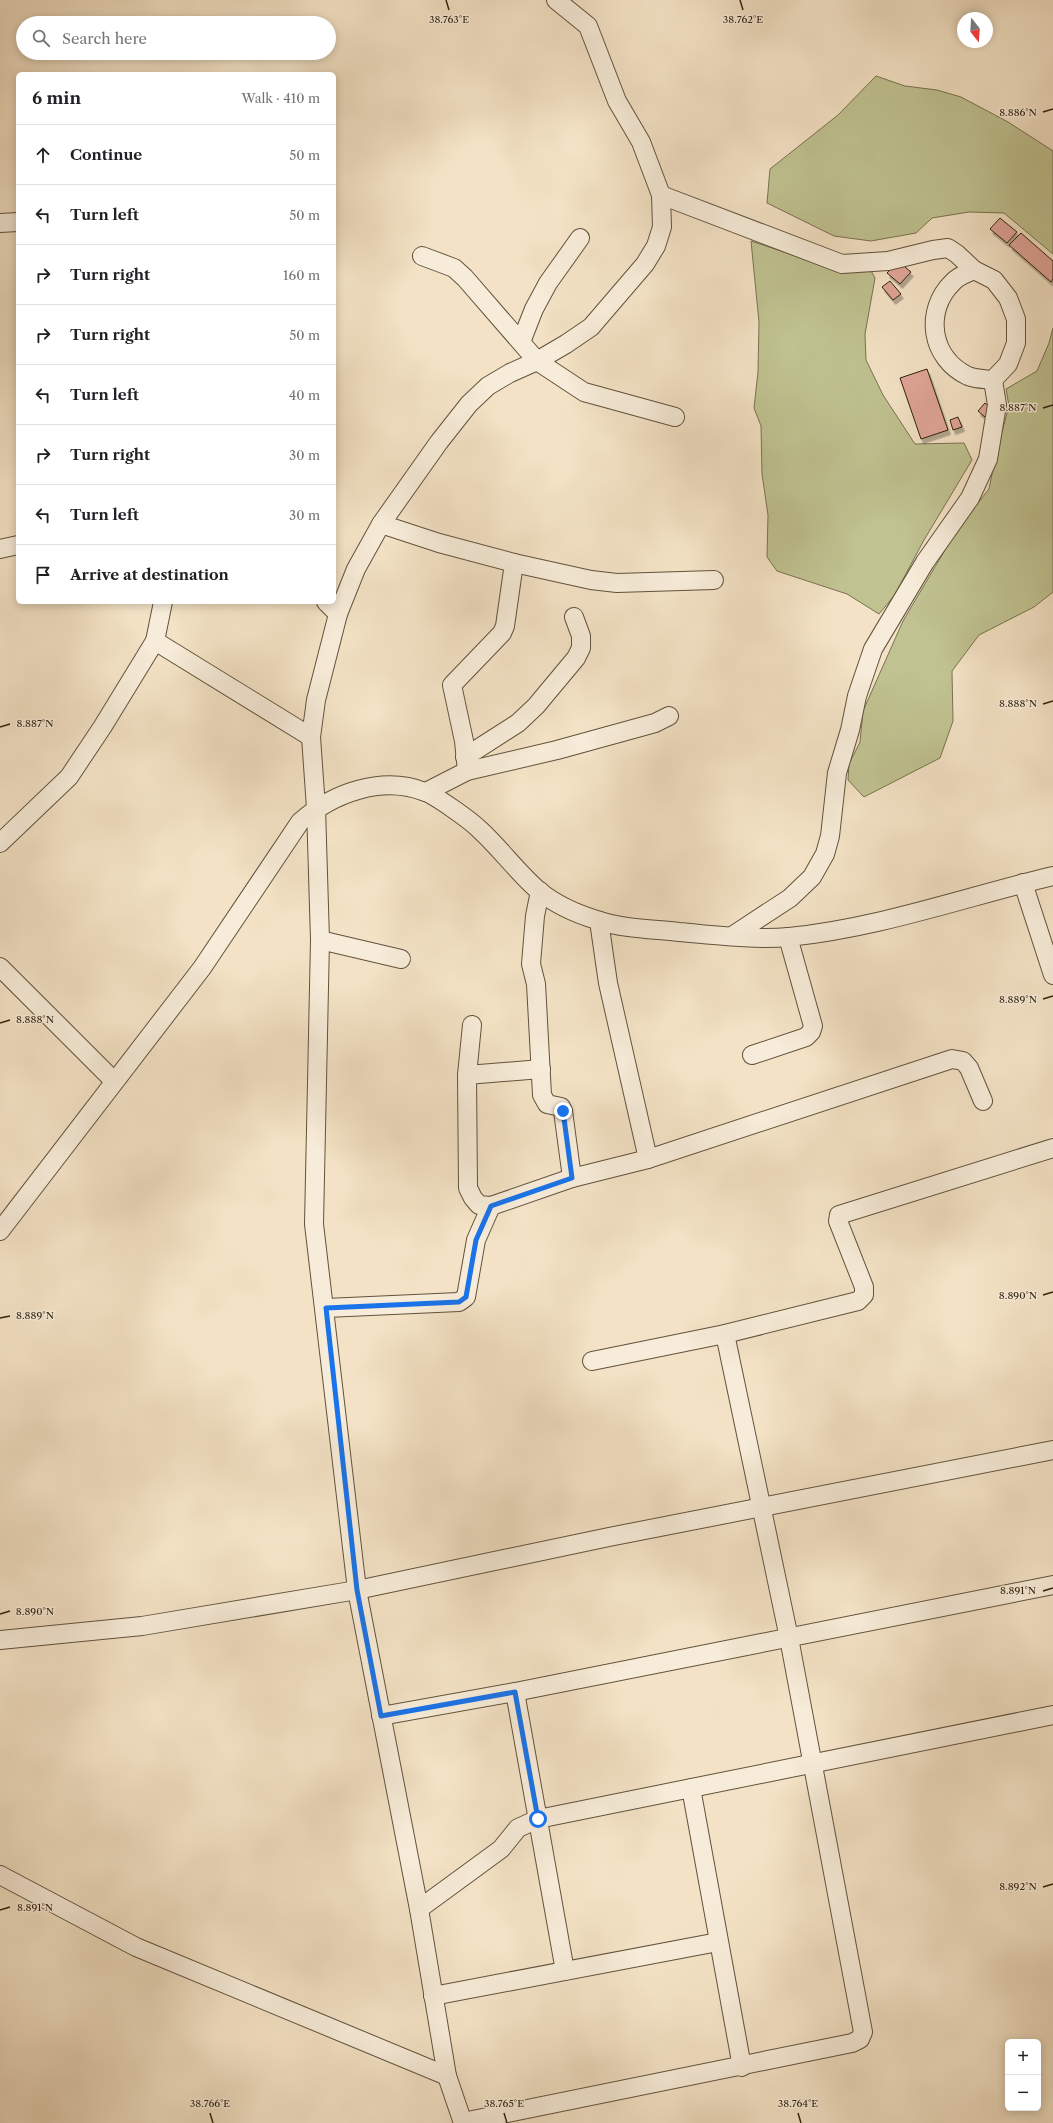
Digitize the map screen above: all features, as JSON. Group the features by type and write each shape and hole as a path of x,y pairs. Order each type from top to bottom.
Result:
{"street":[{"path":"336,602 381,524 439,442 469,404 488,386 499,379 537,361 566,344 590,327 645,264 656,246 662,227 661,195 641,142 617,101 588,26 556,0"},
{"path":"661,195 842,264 888,261 933,250 948,248 974,270 994,280 1008,298 1016,319 1016,343 1008,364 993,380"},
{"path":"0,224 16,222"},
{"path":"521,342 534,309 548,283 580,238"},
{"path":"422,256 454,268 466,278 537,361 584,392 675,417"},
{"path":"974,270 953,281 939,299 933,322 937,345 950,364 969,377 993,380"},
{"path":"732,936 790,898 812,878 825,854 830,836 837,773 850,730 857,696 872,649 924,562 970,498 988,459 997,405 993,380"},
{"path":"381,524 439,543 514,563 590,580 617,583 714,580"},
{"path":"0,549 16,545"},
{"path":"466,764 464,741 452,685 502,633 505,626 514,563"},
{"path":"0,843 69,777 104,726 155,641 162,604"},
{"path":"332,608 311,737 316,808 320,940 314,1224 326,1308 357,1590 419,1909 447,2076 463,2123 852,2044 860,2039 863,2032 789,1638 725,1334"},
{"path":"426,792 466,764 518,723 536,706 576,658 581,648 581,636 574,616"},
{"path":"155,641 311,737"},
{"path":"466,764 556,750 655,723 669,716"},
{"path":"0,1231 202,968 300,822 316,808 354,790 373,786 400,786 426,792 478,828 540,891 568,909 599,921 644,928 732,936 788,937 864,926 1053,876"},
{"path":"1023,883 1053,975"},
{"path":"540,891 535,916 531,964 536,984 544,1101 547,1104 561,1107 563,1111 572,1178"},
{"path":"599,921 608,983 648,1159"},
{"path":"752,1055 806,1036 811,1032 813,1026 788,937"},
{"path":"320,940 401,959"},
{"path":"0,967 114,1081"},
{"path":"472,1025 467,1075 468,1188 473,1198 479,1205 491,1206 572,1178 648,1159 952,1059 963,1061 969,1068 983,1101"},
{"path":"467,1075 541,1069"},
{"path":"592,1361 725,1334 848,1305 858,1301 864,1295 864,1287 838,1221 837,1217 839,1215 1053,1148"},
{"path":"326,1308 459,1302 466,1297 476,1240 491,1206"},
{"path":"0,1640 142,1626 357,1590 762,1507 1053,1450"},
{"path":"381,1716 515,1692 1053,1585"},
{"path":"515,1692 565,1971"},
{"path":"419,1909 501,1849 518,1828 538,1819 1053,1715"},
{"path":"691,1788 718,1942 742,2066"},
{"path":"0,1875 136,1947 447,2076"},
{"path":"433,1996 718,1942"}],"green space":[{"path":"876,76 905,86 937,90 961,97 1008,122 1053,151 1053,254 1004,213 969,212 932,218 916,233 871,241 834,236 767,203 770,169 838,115"},
{"path":"751,241 826,266 870,269 875,278 865,334 866,360 883,395 915,444 964,443 972,460 924,540 894,596 879,614 847,594 777,571 767,557 768,515 762,474 761,426 754,408 758,372 759,322"},
{"path":"1053,328 1053,592 1034,607 979,635 952,671 953,721 940,758 864,797 848,780 849,764 860,742 863,711 903,621 958,528 989,489 997,450 1009,406 1006,389 1037,371 1049,343"}],"building":[{"path":"1000,218 1017,232 1007,243 990,229"},
{"path":"1021,233 1053,261 1053,279 1051,282 1009,245"},
{"path":"898,261 911,272 900,284 887,273"},
{"path":"890,281 901,294 893,300 882,287"},
{"path":"927,369 948,430 921,439 900,378"},
{"path":"985,403 992,409 985,417 978,411"},
{"path":"958,417 962,427 953,430 950,420"}],"route":[{"path":"538,1819 515,1692 381,1716 357,1590 326,1308 449,1304 459,1302 466,1297 476,1240 491,1206 572,1178 563,1111"}]}
